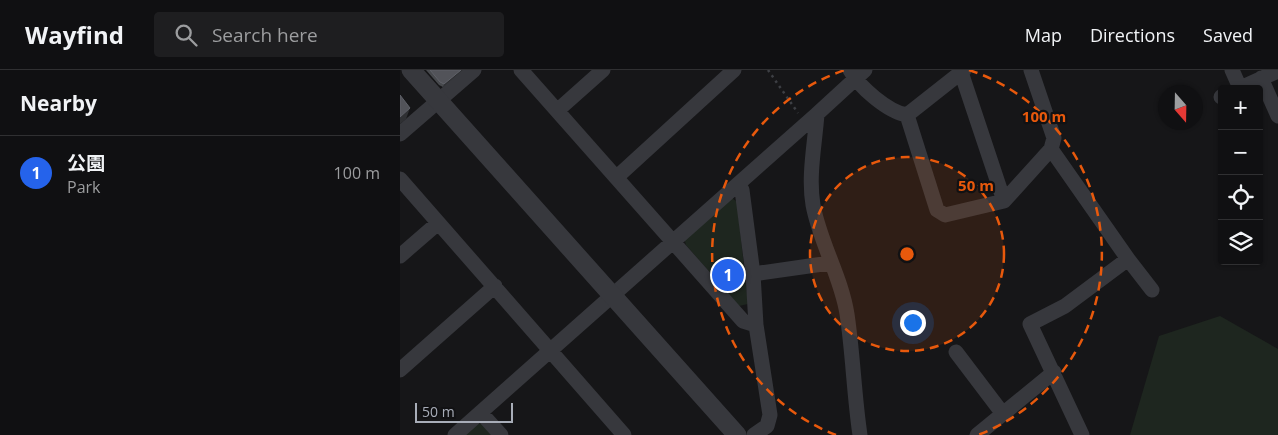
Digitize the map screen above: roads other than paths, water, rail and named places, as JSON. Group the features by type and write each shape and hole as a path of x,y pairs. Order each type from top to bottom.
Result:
{"street":[{"path":"411,70 611,297 737,435"},
{"path":"400,134 474,70"},
{"path":"521,70 618,176 672,242 743,321 756,325"},
{"path":"558,110 603,70"},
{"path":"618,176 734,70"},
{"path":"907,114 937,210 941,214 945,215 1004,201 1051,149 1054,138 1031,70"},
{"path":"1232,70 1238,85"},
{"path":"907,114 962,71 1004,201"},
{"path":"1246,85 1278,71"},
{"path":"455,435 805,125 857,73 891,110 907,114"},
{"path":"1261,78 1278,116"},
{"path":"817,114 812,181 813,203 830,263 840,282 847,314 860,435"},
{"path":"1051,149 1152,290"},
{"path":"400,179 495,286 548,352 624,435"},
{"path":"738,185 742,190 753,274 756,325 770,420 767,426 754,435"},
{"path":"400,256 438,223"},
{"path":"1082,435 1030,324 1065,306 1128,259"},
{"path":"753,274 830,263"},
{"path":"400,370 495,286"},
{"path":"956,352 1003,414"},
{"path":"977,435 1054,372"},
{"path":"481,413 501,435"}],"place":[{"name":"公園","path":"728,275"}]}
